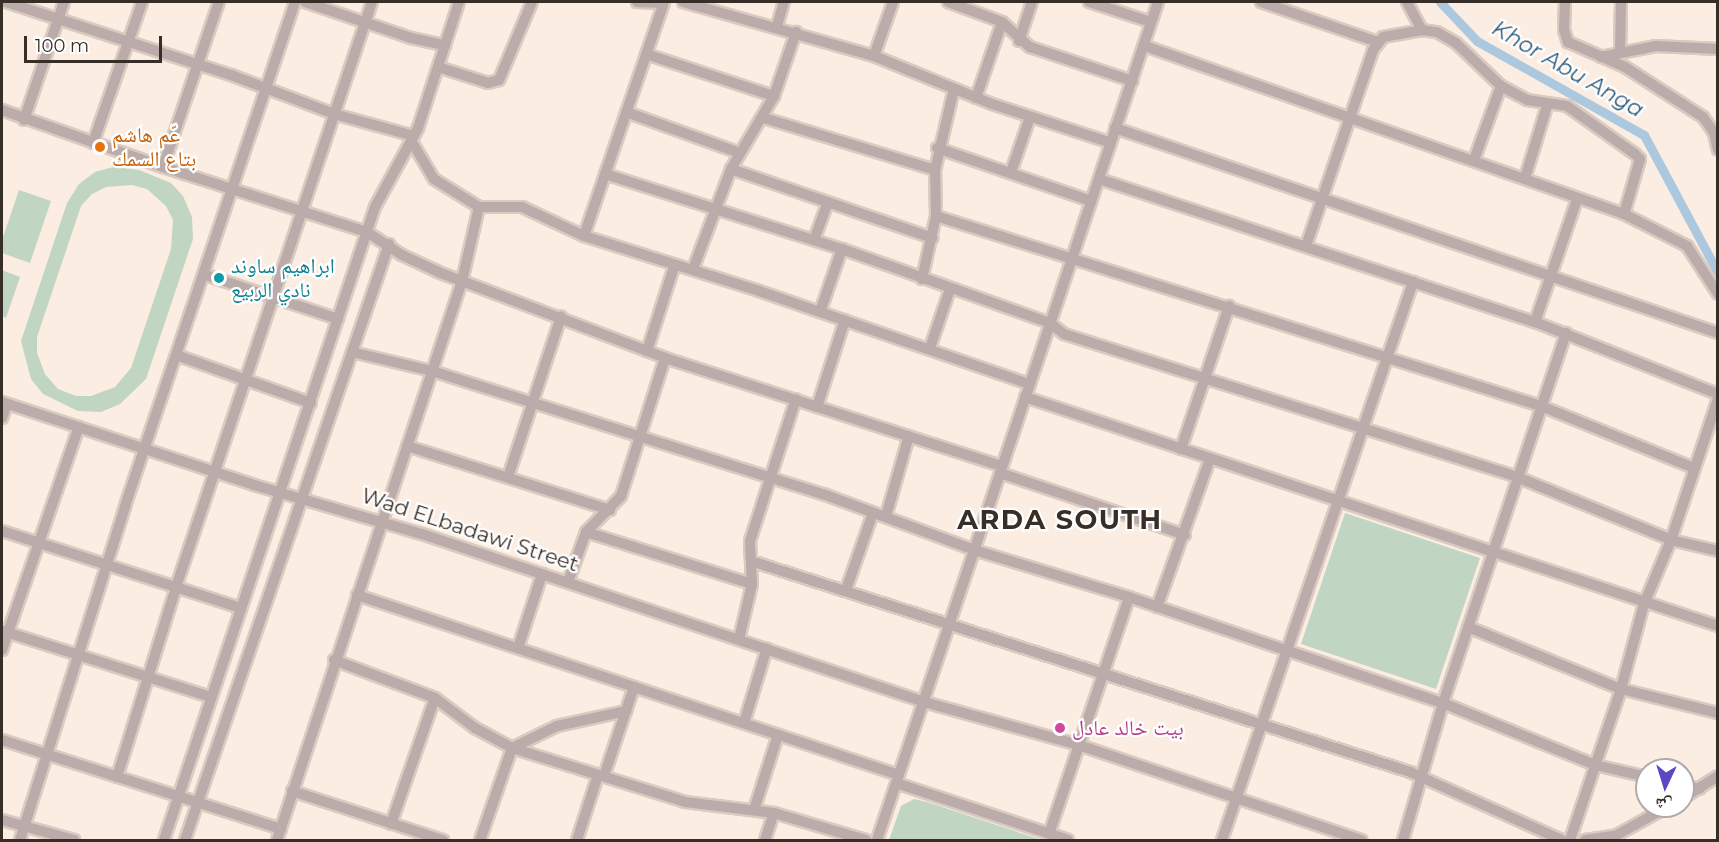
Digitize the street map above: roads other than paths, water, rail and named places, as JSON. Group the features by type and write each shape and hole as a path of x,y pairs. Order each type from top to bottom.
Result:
{"street":[{"path":"6,2 57,21 197,63 267,91 413,139 434,179 456,196 480,207 522,207 584,236 674,267 693,269 930,348 1029,384"},
{"path":"24,120 64,2"},
{"path":"93,143 142,2"},
{"path":"163,167 219,2"},
{"path":"20,840 107,563 179,356 295,2"},
{"path":"305,2 411,38 445,45"},
{"path":"117,777 176,587 217,473 372,2"},
{"path":"164,840 367,232 386,180 413,139 459,2"},
{"path":"438,67 494,84 511,59 532,2"},
{"path":"584,236 663,2 637,2"},
{"path":"683,2 777,26 874,56 976,98 1111,144"},
{"path":"777,26 784,2"},
{"path":"874,56 893,2"},
{"path":"948,2 1002,22 1019,40 1132,81"},
{"path":"1019,40 1032,2"},
{"path":"1089,2 1152,22"},
{"path":"877,840 1158,2"},
{"path":"1261,2 1378,42"},
{"path":"1407,2 1422,30"},
{"path":"1565,2 1564,30 1568,42 1625,67 1703,117 1714,133 1718,150"},
{"path":"1620,51 1622,2"},
{"path":"976,98 1002,22"},
{"path":"1306,246 1378,42 1383,37 1422,30 1437,32 1456,43 1501,86 1547,106 1567,106 1627,147 1640,159 1624,214"},
{"path":"693,269 715,206 731,169 764,118 774,96 796,32"},
{"path":"1145,45 1351,120 1525,177 1624,214 1687,246 1698,258 1718,294"},
{"path":"1600,57 1620,51 1656,46 1718,49"},
{"path":"646,54 774,96"},
{"path":"1474,160 1501,86"},
{"path":"922,279 933,238 936,216 935,170 938,148 954,89"},
{"path":"1525,177 1547,106"},
{"path":"2,110 24,120 163,167 367,232 389,244 402,255 462,282 561,317 665,358 909,436 1185,535"},
{"path":"626,112 740,153"},
{"path":"1011,172 1030,117"},
{"path":"1703,117 1718,118"},
{"path":"764,118 935,170"},
{"path":"1115,128 1549,273 1718,333"},
{"path":"938,148 1091,201"},
{"path":"731,169 933,238"},
{"path":"605,174 715,206 842,249 1050,323 1064,334 1516,477 1671,540 1718,551"},
{"path":"1099,178 1535,322 1718,394"},
{"path":"1535,322 1549,273 1577,198"},
{"path":"814,240 828,202"},
{"path":"277,840 334,660 462,282 480,207"},
{"path":"936,216 1229,306 1541,406 1694,468"},
{"path":"185,840 389,244"},
{"path":"820,312 842,249"},
{"path":"647,351 674,267"},
{"path":"206,275 276,296 338,320"},
{"path":"1222,840 1289,651 1413,282"},
{"path":"930,348 951,289"},
{"path":"1181,449 1229,306"},
{"path":"508,477 561,317"},
{"path":"817,407 844,320"},
{"path":"1403,840 1443,703 1516,477 1566,333"},
{"path":"352,352 432,371 641,439 771,477 886,516 974,550 1157,606 1443,703 1595,765 1635,774"},
{"path":"179,356 311,403"},
{"path":"567,582 586,532 610,510 621,496 665,358"},
{"path":"1025,397 1492,554 1718,626"},
{"path":"739,639 752,584 750,541 796,399"},
{"path":"1570,840 1621,689 1644,604 1671,540 1718,399"},
{"path":"2,418 4,403"},
{"name":"Wad ELbadawi Street","path":"4,403 303,500 381,521 924,702 1079,745 1239,796 1361,840"},
{"path":"2,650 5,632 40,545 78,427"},
{"path":"886,516 909,436"},
{"path":"407,446 610,510"},
{"path":"1157,606 1185,535 1210,459"},
{"path":"846,590 873,513"},
{"path":"2,531 40,545 107,563 240,608"},
{"path":"586,532 752,584"},
{"path":"751,561 1104,672 1420,776 1562,840"},
{"path":"518,648 542,574"},
{"path":"357,595 744,723 1068,840"},
{"path":"1049,834 1129,597"},
{"path":"1468,627 1621,689 1718,713"},
{"path":"5,632 78,657 211,697"},
{"path":"744,723 767,648"},
{"path":"334,660 435,698 475,728 512,748 705,806 774,813 866,840"},
{"path":"577,840 634,687"},
{"path":"392,824 435,698"},
{"path":"480,840 512,748 556,726 626,711"},
{"path":"754,810 778,735"},
{"path":"2,740 281,829"},
{"path":"1695,792 1717,779"},
{"path":"1695,788 1700,789"},
{"path":"292,791 443,840"},
{"path":"765,840 774,813"},
{"path":"1585,840 1616,836 1648,818"},
{"path":"2,820 25,824 74,840"}],"waterway":[{"name":"Khor Abu Anga","path":"1440,2 1477,41 1644,135 1718,273"}],"place":[{"name":"عّم هاشم بتاع السمك","path":"100,147"},
{"name":"ابراهيم ساوند نادي الربيع","path":"219,278"},
{"name":"بيت خالد عادل","path":"1060,728"}],"district":[{"name":"ARDA SOUTH","path":"1060,520"}]}
